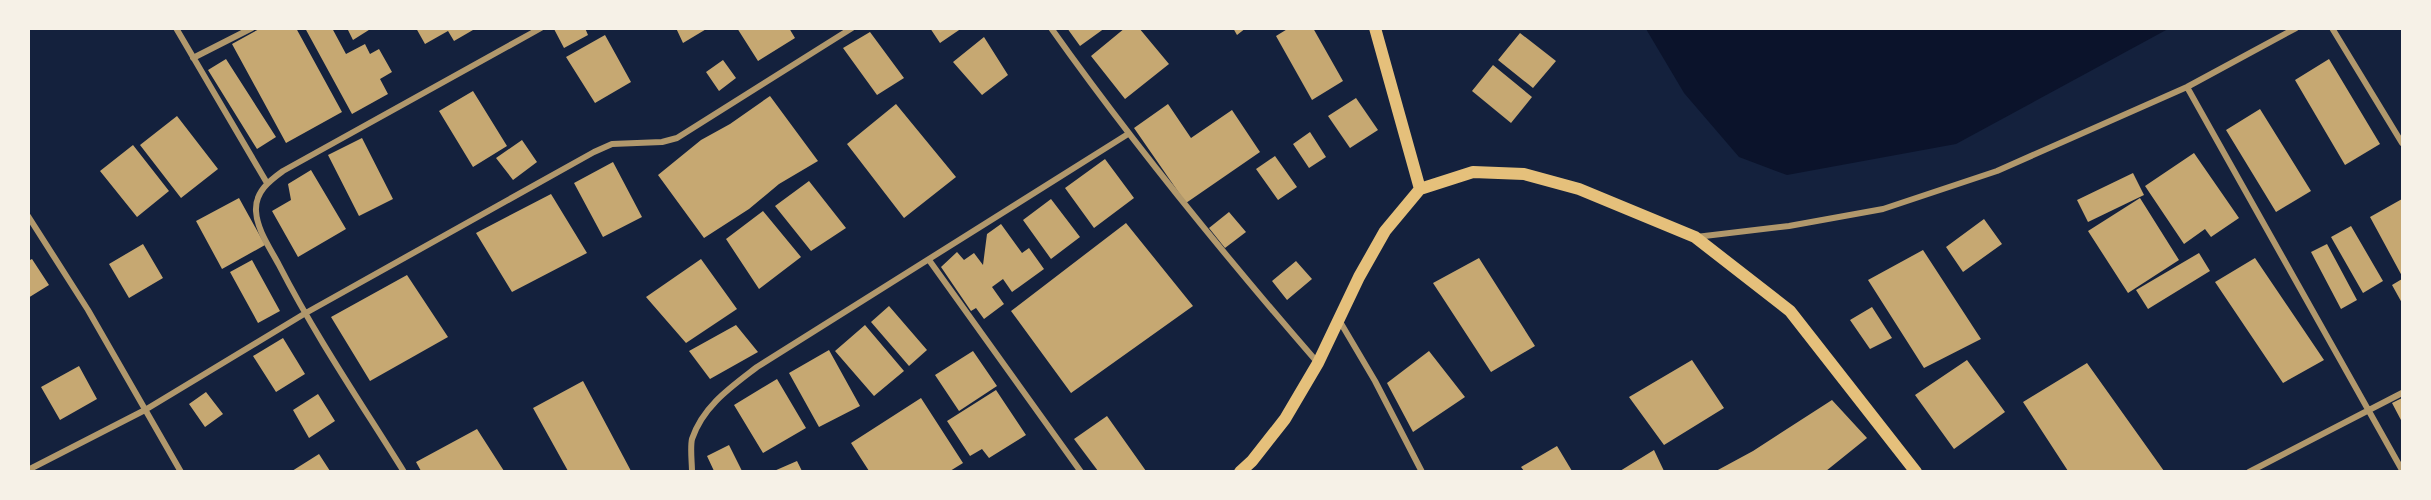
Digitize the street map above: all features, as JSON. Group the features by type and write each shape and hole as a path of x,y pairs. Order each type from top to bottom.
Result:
{"main road":[{"path":"1376,28 1420,189"},
{"path":"1240,471 1252,460 1285,419 1318,363 1359,276 1385,231 1420,189 1473,172 1524,174 1579,189 1695,237 1790,311 1916,471"}],"street":[{"path":"176,28 267,183"},
{"path":"194,58 252,28"},
{"path":"404,471 304,314 259,227 255,209 259,194 267,183 309,156 541,28"},
{"path":"28,470 145,410 304,314 603,148 612,144 646,144 677,138 852,28"},
{"path":"1051,28 1128,134 1222,252 1318,363"},
{"path":"1695,237 1789,226 1884,209 1997,171 2187,87 2296,28"},
{"path":"2332,28 2403,143"},
{"path":"2187,87 2403,470"},
{"path":"692,471 692,441 704,414 725,392 757,367 1128,134"},
{"path":"28,216 88,310 181,471"},
{"path":"929,260 1081,471"},
{"path":"1338,320 1375,381 1422,471"},
{"path":"2249,471 2403,393"}],"water":[{"path":"1646,29 2168,29 1956,144 1787,175 1739,157 1684,93"}],"building":[{"path":"261,28 296,28 342,112 286,143 232,44"},
{"path":"305,28 332,28 346,54 365,44 370,54 379,49 392,72 380,79 388,94 352,114"},
{"path":"347,28 372,28 353,40"},
{"path":"416,28 473,28 473,30 454,41 448,31 425,44"},
{"path":"555,28 585,28 588,35 564,48"},
{"path":"676,28 708,28 683,43"},
{"path":"737,28 789,28 795,38 758,61"},
{"path":"930,28 962,28 940,43"},
{"path":"1067,28 1105,28 1080,46"},
{"path":"1125,28 1139,28 1169,64 1125,99 1091,56"},
{"path":"1233,28 1246,28 1237,35"},
{"path":"1289,28 1313,28 1343,81 1312,100 1276,36"},
{"path":"870,32 904,78 877,95 843,48"},
{"path":"1520,33 1556,61 1533,88 1498,60"},
{"path":"605,35 631,82 595,103 566,57"},
{"path":"984,37 1008,75 982,95 953,62"},
{"path":"226,59 276,137 257,149 208,70"},
{"path":"2329,59 2380,144 2345,165 2295,80"},
{"path":"723,60 736,78 719,91 706,72"},
{"path":"1493,65 1532,97 1511,123 1472,91"},
{"path":"473,91 507,146 473,167 439,111"},
{"path":"770,96 818,161 779,184 749,209 704,238 658,175 701,140 730,124"},
{"path":"1356,98 1378,130 1350,148 1328,116"},
{"path":"896,104 956,177 904,218 847,144"},
{"path":"1168,104 1191,138 1232,110 1260,152 1186,203 1134,128"},
{"path":"2260,109 2311,191 2276,212 2226,130"},
{"path":"177,116 218,169 181,198 140,145"},
{"path":"1310,132 1326,157 1309,168 1293,144"},
{"path":"362,138 393,199 359,216 328,155"},
{"path":"522,140 537,162 513,180 496,158"},
{"path":"133,145 169,191 137,217 100,171"},
{"path":"2194,153 2239,218 2211,237 2205,229 2184,244 2145,186"},
{"path":"1275,156 1297,187 1278,200 1256,169"},
{"path":"1105,159 1134,198 1094,228 1065,188"},
{"path":"613,162 642,217 603,237 574,183"},
{"path":"311,170 346,229 298,257 272,211 291,200 288,184"},
{"path":"2133,173 2144,195 2088,222 2077,200"},
{"path":"809,181 846,228 811,251 775,206"},
{"path":"551,194 587,253 512,292 476,233"},
{"path":"239,198 265,245 222,269 196,221"},
{"path":"2140,198 2179,260 2128,293 2088,231"},
{"path":"1051,199 1080,237 1051,259 1023,220"},
{"path":"2402,199 2402,276 2370,217"},
{"path":"763,211 801,257 759,289 726,239"},
{"path":"1229,212 1246,232 1225,248 1209,228"},
{"path":"1984,219 2002,244 1963,272 1946,247"},
{"path":"1126,223 1193,306 1071,393 1011,311"},
{"path":"1001,224 1022,253 1029,248 1044,269 1012,292 1003,279 992,287 1004,304 984,319 976,308 971,311 941,267 957,252 964,260 974,253 983,265 987,234"},
{"path":"2351,226 2383,281 2363,293 2331,237"},
{"path":"143,244 163,278 129,298 109,264"},
{"path":"2327,244 2357,300 2341,309 2311,252"},
{"path":"1923,250 1981,339 1924,368 1868,280"},
{"path":"2199,253 2210,271 2148,309 2136,290"},
{"path":"1479,258 1535,346 1491,372 1433,283"},
{"path":"2255,258 2324,360 2283,383 2215,282"},
{"path":"32,259 49,285 28,298 28,261"},
{"path":"701,259 737,309 686,343 646,297"},
{"path":"252,260 280,311 258,323 230,272"},
{"path":"1296,261 1312,279 1287,300 1272,281"},
{"path":"407,275 448,337 370,381 331,317"},
{"path":"2402,279 2402,303 2392,285"},
{"path":"889,306 927,350 909,366 871,322"},
{"path":"1872,307 1892,338 1870,349 1850,320"},
{"path":"736,325 758,352 710,379 689,351"},
{"path":"865,325 904,371 874,396 835,351"},
{"path":"283,338 305,374 276,392 253,356"},
{"path":"829,350 860,406 819,427 789,373"},
{"path":"973,351 997,386 959,411 935,375"},
{"path":"1429,351 1465,397 1413,432 1387,383"},
{"path":"1692,360 1724,408 1664,445 1629,397"},
{"path":"1967,360 2005,412 1954,449 1915,395"},
{"path":"2087,363 2164,471 2068,471 2023,402"},
{"path":"79,366 97,399 60,420 41,387"},
{"path":"777,379 806,428 763,453 734,405"},
{"path":"583,381 631,471 568,471 533,408"},
{"path":"996,390 1026,435 989,458 982,449 970,456 947,421"},
{"path":"206,392 223,414 205,427 189,404"},
{"path":"318,394 335,421 309,438 293,410"},
{"path":"921,398 963,463 950,471 869,471 851,443"},
{"path":"2402,398 2402,422 2392,403"},
{"path":"1832,400 1867,438 1826,471 1716,471 1753,451"},
{"path":"1107,416 1146,471 1098,471 1074,439"},
{"path":"477,429 504,471 421,471 416,462"},
{"path":"729,445 742,471 714,471 707,456"},
{"path":"1557,446 1572,471 1524,471 1521,467"},
{"path":"1654,450 1664,471 1620,471"},
{"path":"319,454 330,471 292,471"},
{"path":"797,461 802,471 774,471"}]}
